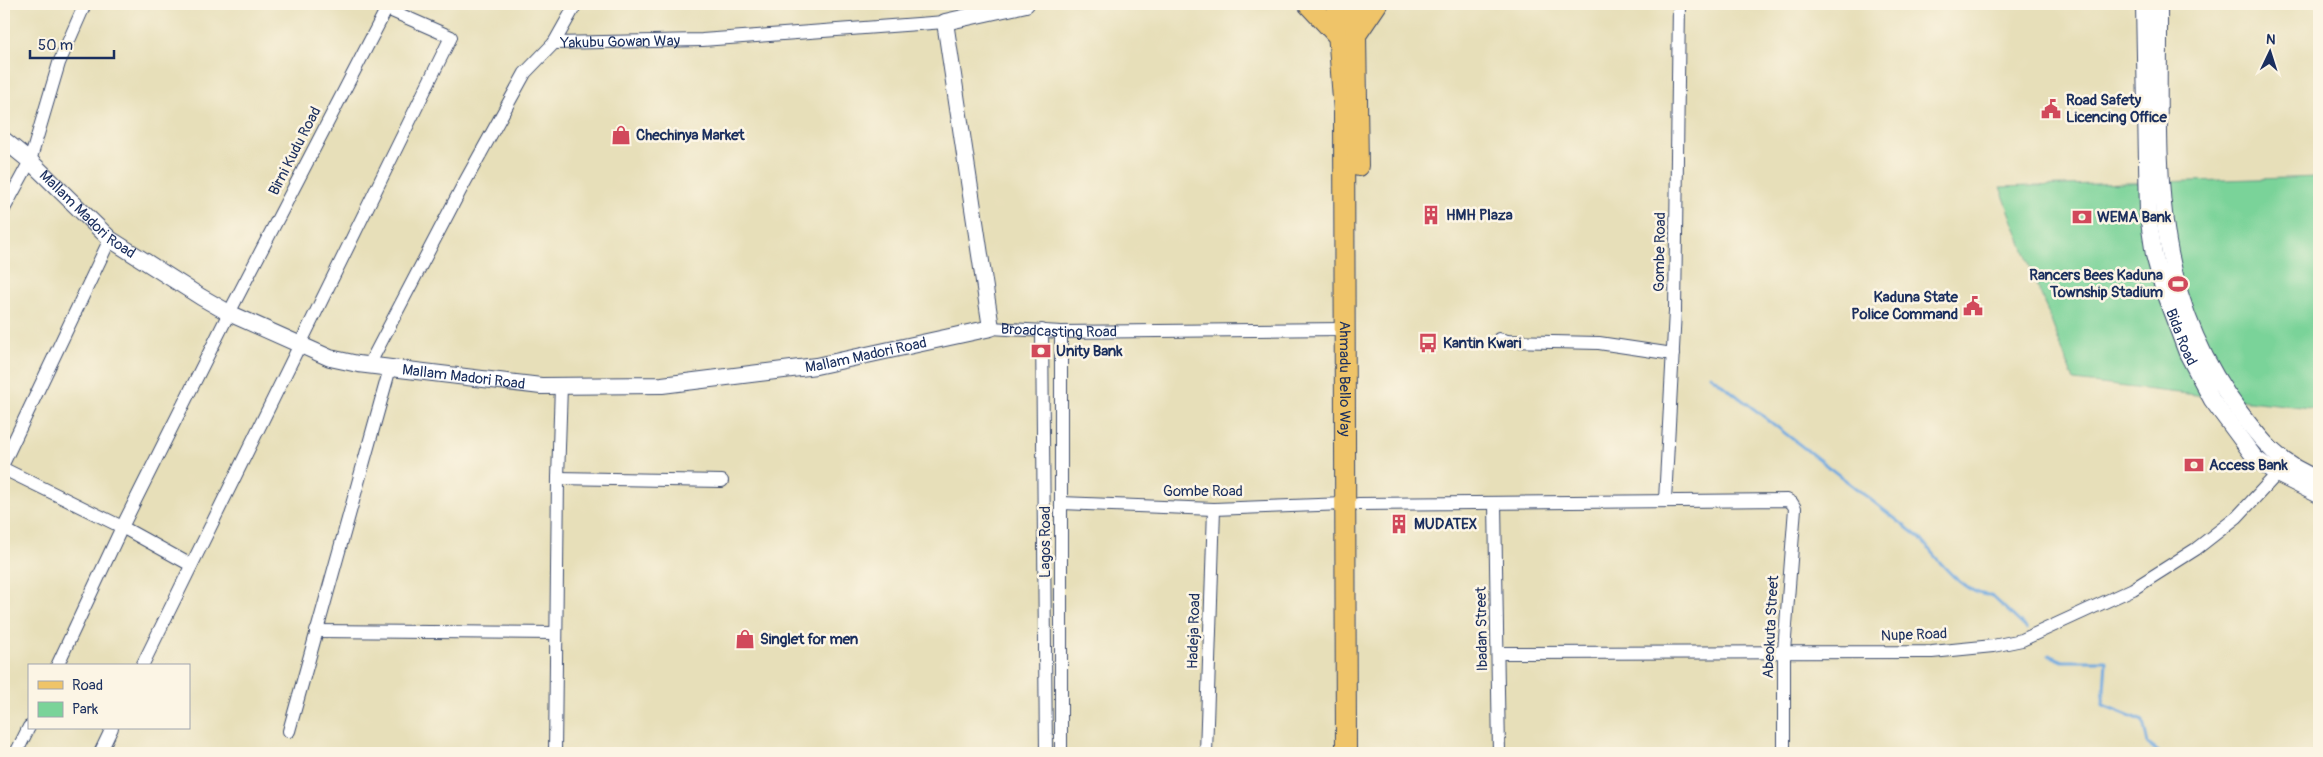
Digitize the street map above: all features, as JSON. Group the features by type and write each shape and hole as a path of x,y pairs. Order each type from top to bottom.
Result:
{"main road":[{"path":"1308,4 1347,36 1377,4"},
{"name":"Ahmadu Bello Way","path":"1336,4 1347,36 1351,504 1346,753"},
{"name":"Ahmadu Bello Way","path":"1353,4 1347,36 1344,113 1344,328 1359,753"}],"street":[{"path":"4,210 30,161 59,64 85,4"},
{"path":"554,43 576,4"},
{"name":"Yakubu Gowan Way","path":"369,365 461,189 525,73 554,43 702,40 945,22 1026,4"},
{"name":"Gombe Road","path":"1665,500 1673,354 1679,4"},
{"name":"Bida Road","path":"2144,4 2148,215 2154,256 2165,295 2187,353 2212,400 2255,458 2277,474 2319,494"},
{"name":"Bida Road","path":"2159,4 2162,212 2168,253 2179,292 2200,348 2227,396 2266,447 2286,464 2319,479"},
{"path":"143,664 452,37 384,6"},
{"name":"Birni Kudu Road","path":"58,664 122,527 384,6"},
{"name":"Broadcasting Road","path":"945,22 991,328 1061,332 1344,328"},
{"name":"Mallam Madori Road","path":"4,140 30,161 110,239 200,297 229,313 330,358 390,368 541,386 662,385 816,366 991,328"},
{"path":"4,462 110,239"},
{"path":"1042,330 1046,753"},
{"name":"Lagos Road","path":"1061,332 1061,753"},
{"path":"1499,339 1508,341 1599,343 1673,354"},
{"path":"289,731 390,368"},
{"path":"555,753 561,386"},
{"path":"4,469 122,527 191,565"},
{"name":"Nupe Road","path":"1499,652 1932,652 1993,646 2022,640 2133,590 2196,549 2237,517 2277,474"},
{"path":"558,478 722,481"},
{"name":"Gombe Road","path":"1061,503 1214,509 1351,504 1495,504 1665,500 1787,500 1792,503"},
{"name":"Abeokuta Street","path":"1784,753 1784,651 1795,508 1792,503"},
{"name":"Ibadan Street","path":"1495,504 1499,652 1499,753"},
{"name":"Hadeja Road","path":"1206,753 1214,509"},
{"path":"316,631 556,633"},
{"path":"16,753 28,729"},
{"path":"100,753 111,730"}],"green space":[{"name":"Rancers Bees Kaduna Township Stadium","path":"2319,177 2319,409 2074,381 2000,187"}],"waterway":[{"path":"1710,375 1920,538 1942,565 1961,583 1971,590 1991,595 2027,629"},
{"path":"2049,655 2063,661 2106,661 2103,705 2143,721 2148,744 2160,753"}],"place":[{"name":"Road Safety Licencing Office","path":"2051,109"},
{"name":"Chechinya Market","path":"621,135"},
{"name":"HMH Plaza","path":"1431,215"},
{"name":"WEMA Bank","path":"2082,217"},
{"name":"Rancers Bees Kaduna Township Stadium","path":"2178,284"},
{"name":"Kaduna State Police Command","path":"1973,306"},
{"name":"Kantin Kwari","path":"1428,343"},
{"name":"Unity Bank","path":"1041,351"},
{"name":"Access Bank","path":"2194,465"},
{"name":"MUDATEX","path":"1399,524"},
{"name":"Singlet for men","path":"745,639"}]}
